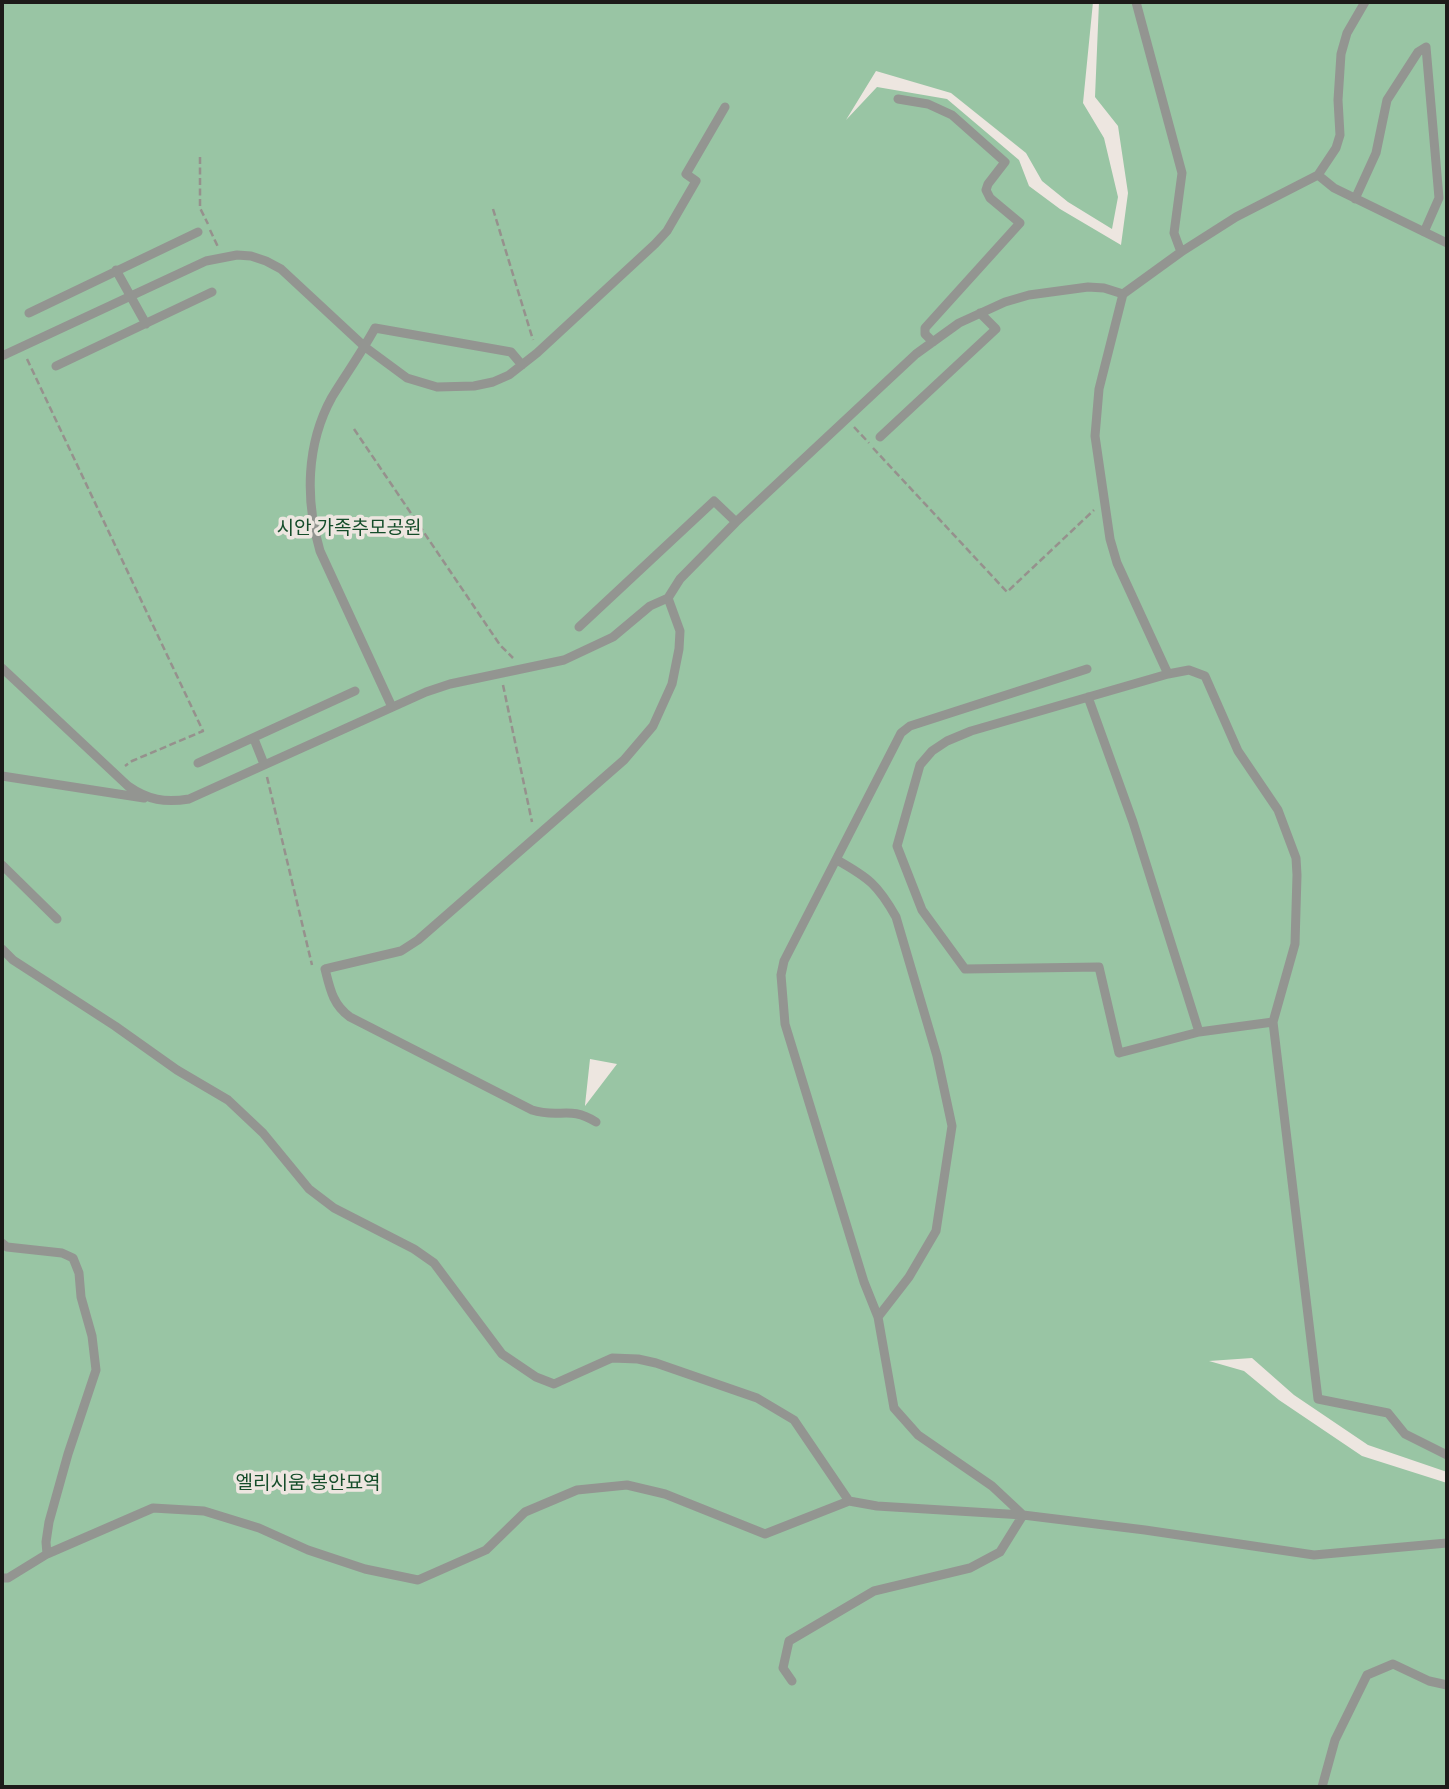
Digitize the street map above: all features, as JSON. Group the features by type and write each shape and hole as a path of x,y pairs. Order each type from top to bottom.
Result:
{"lane":[{"path":"1136,2 1182,173 1174,233 1181,252"},
{"path":"1168,674 1117,563 1110,539 1095,436 1099,388 1123,294 1181,252 1259,204 1318,175 1336,148 1340,135 1338,100 1341,54 1347,33 1365,2"},
{"path":"1355,199 1376,153 1387,100 1418,52 1426,47 1439,198 1424,232"},
{"path":"898,99 928,104 952,115 1005,163 986,190 990,198 1020,223 925,328 925,334 933,342"},
{"path":"2,356 206,261 222,256 251,256 281,269 365,346 407,378 437,387 474,386 493,382 522,366 537,353 667,231 696,181 686,174 725,107"},
{"path":"1318,175 1334,188 1447,243"},
{"path":"29,313 198,232"},
{"path":"116,270 146,324"},
{"path":"2,776 165,802 189,799 392,706 450,684 564,660 613,637 650,606 668,598 680,579 736,523 916,354 959,323 1029,295 1088,287 1104,288 1123,294"},
{"path":"56,366 212,292"},
{"path":"880,437 996,329 981,313"},
{"path":"392,706 320,551 311,509 310,481 312,457 320,426 332,398 376,328 511,352 522,366"},
{"path":"579,627 714,501 736,523"},
{"path":"596,1122 583,1114 573,1112 546,1115 532,1111 350,1017 339,1010 333,1000 325,969 401,951 418,940 624,760 653,726 672,684 680,631 668,598"},
{"path":"2,668 114,775 152,800"},
{"path":"1023,1515 992,1486 918,1435 894,1408 878,1317 863,1282 785,1024 781,975 783,961 901,733 910,726 1087,669"},
{"path":"1273,1022 1199,1032 1119,1054 1100,967 965,969 922,910 897,846 920,765 932,751 971,731 1168,674 1189,670 1206,676 1238,751 1278,810 1296,858 1295,944 1273,1022 1318,1399 1388,1413 1405,1434 1447,1455"},
{"path":"198,763 355,691"},
{"path":"1088,697 1133,822 1199,1032"},
{"path":"254,739 264,764"},
{"path":"837,860 868,878 878,888 896,918 937,1056 952,1126 936,1231 909,1278 878,1317"},
{"path":"2,865 57,919"},
{"path":"2,949 13,960 177,1070 228,1100 263,1133 309,1189 334,1208 414,1249 433,1263 502,1354 536,1377 554,1384 612,1358 638,1359 757,1398 794,1420 849,1501"},
{"path":"2,1243 7,1247 62,1253 73,1258 79,1273 80,1297 92,1336 96,1370 49,1522 47,1554"},
{"path":"2,1578 8,1578 47,1554 153,1508 204,1511 259,1528 308,1550 365,1569 418,1580 486,1550 524,1512 577,1490 627,1485 665,1493 765,1534 849,1501 877,1506 1023,1515 1314,1555 1447,1543"},
{"path":"792,1681 783,1668 789,1641 874,1591 970,1568 1000,1552 1023,1515"},
{"path":"1322,1787 1335,1740 1367,1675 1393,1664 1429,1681 1447,1685"}],"path":[{"path":"200,157 200,208 222,256"},
{"path":"494,209 537,353"},
{"path":"21,347 203,731 132,761 114,775"},
{"path":"847,419 1007,592 1104,501"},
{"path":"354,429 500,645 526,669"},
{"path":"501,674 536,839"},
{"path":"264,764 314,972 325,969"}],"green space":[{"path":"2,2 1093,2 1083,103 1104,138 1118,197 1112,229 1068,202 1042,181 1026,153 951,93 876,71 846,120 877,87 947,99 1019,160 1029,186 1060,209 1121,245 1128,193 1118,126 1095,97 1099,2 1447,2 1447,1472 1368,1445 1294,1395 1252,1358 1209,1361 1244,1371 1279,1400 1362,1456 1447,1483 1447,1787 2,1787","holes":["590,1059 617,1064 585,1106"]}],"park label":[{"name":"시안 가족추모공원","path":"349,528"},
{"name":"엘리시움 봉안묘역","path":"308,1483"}]}
